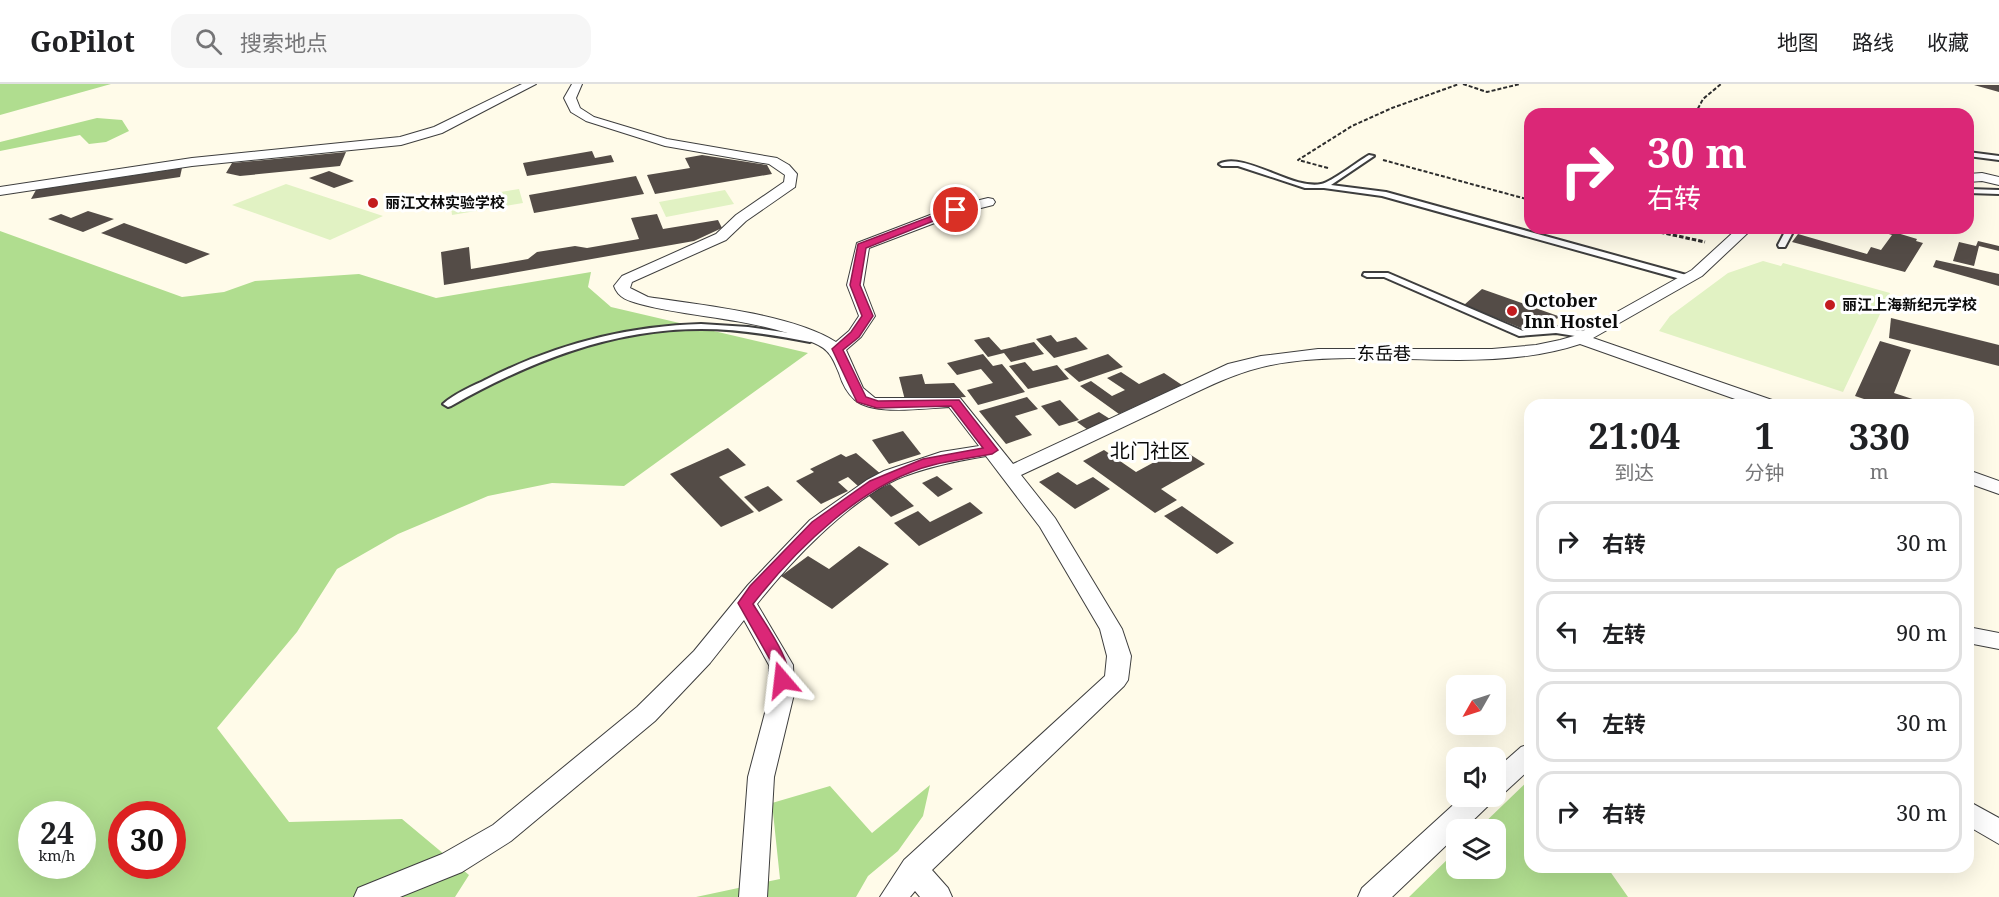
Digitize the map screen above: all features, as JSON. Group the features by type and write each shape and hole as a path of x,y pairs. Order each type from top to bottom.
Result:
{"street":[{"path":"0,191 192,162 401,141 438,130 531,84"},
{"path":"577,84 570,98 575,110 590,119 665,142 773,161 791,174 790,184 741,218 721,237 627,279 622,286 623,290 645,301 768,323 830,345 861,400 877,405 954,402 1048,523 1111,628 1118,649 1119,668 1116,680 914,869 894,897"},
{"path":"1974,177 1999,181"},
{"path":"830,345 855,334 867,316 855,285 862,246 950,213 988,202"},
{"name":"东岳巷","path":"1010,473 1234,368 1259,360 1305,355 1514,353 1551,348 1584,337 1687,278 1711,262 1740,234"},
{"path":"1584,337 1753,399"},
{"path":"368,897 452,863 502,832 646,714 702,657 745,603 817,525 874,484 928,462 992,450"},
{"path":"1974,478 1999,488"},
{"path":"745,603 781,665 782,694 761,777 753,897"},
{"path":"1974,636 1999,641"},
{"path":"1506,775 1524,759"},
{"path":"1372,897 1470,807"},
{"path":"1974,816 1999,832"},
{"path":"914,869 938,897"}],"lane":[{"path":"1974,155 1999,158"},
{"path":"1324,186 1371,156"},
{"path":"1222,164 1239,164 1305,186 1324,186 1383,194 1524,233"},
{"path":"1974,191 1999,192"},
{"path":"1528,234 1687,278"},
{"path":"1782,245 1788,234"},
{"path":"1367,275 1384,275 1522,334 1556,330 1584,337"},
{"path":"448,404 493,379 540,359 588,343 637,333 687,327 720,328 788,335 830,345"}],"path":[{"path":"1346,173 1298,160 1352,126 1392,108 1461,84 1487,92 1520,84"},
{"path":"1698,108 1703,99 1721,84"},
{"path":"1371,156 1524,198"},
{"path":"1666,234 1726,248"}],"green space":[{"path":"0,84 111,84 0,115"},
{"path":"97,118 122,120 129,131 106,142 89,144 80,135 0,151 0,142"},
{"path":"286,184 383,216 330,240 232,205"},
{"path":"519,189 523,203 452,215 450,200"},
{"path":"725,190 734,204 666,217 659,202"},
{"path":"0,231 182,297 224,292 255,281 359,274 436,298 591,272 588,287 611,307 808,353 624,486 552,483 488,496 398,534 337,569 297,632 217,728 289,822 402,819 469,875 455,897 0,897"},
{"path":"1763,261 1781,266 1783,263 1890,293 1843,392 1659,331 1670,316 1728,273"},
{"path":"930,785 923,816 898,851 868,876 856,897 696,897 780,879 772,803 830,786 872,833"},
{"path":"1524,785 1524,873 1611,873 1628,897 1409,897 1446,861 1446,879 1506,879 1506,819 1488,819 1501,807 1506,807 1506,802"}],"building":[{"path":"1974,85 1999,85 1999,92"},
{"path":"592,151 595,158 611,155 614,162 527,176 523,163"},
{"path":"346,152 340,166 240,176 226,173 232,163"},
{"path":"702,155 767,165 772,174 655,194 647,175 690,168 685,158"},
{"path":"182,168 180,177 31,199 36,190"},
{"path":"329,171 354,181 334,188 309,178"},
{"path":"636,176 644,194 534,213 529,195"},
{"path":"88,211 114,219 83,232 48,219 61,214 71,218"},
{"path":"657,214 663,229 718,220 722,228 694,241 444,285 441,252 469,247 471,269 528,259 537,252 575,246 587,248 639,239 631,218"},
{"path":"124,223 210,254 186,264 101,233"},
{"path":"1798,234 1867,254 1871,247 1881,250 1892,235 1889,234 1901,234 1923,243 1905,272 1792,242"},
{"path":"1978,241 1999,246 1999,251 1979,246 1974,266 1953,261 1959,242 1976,246"},
{"path":"1936,260 1999,274 1999,286 1933,267"},
{"name":"October Inn Hostel","path":"1482,289 1561,317 1526,330 1464,305"},
{"path":"1891,318 1999,345 1999,366 1889,338"},
{"path":"1051,335 1057,342 1076,337 1088,349 1054,358 1036,339"},
{"path":"989,337 1001,350 1034,342 1044,354 1011,362 1004,353 988,357 974,340"},
{"path":"1880,341 1911,350 1894,393 1912,399 1864,399 1855,396"},
{"path":"983,354 993,366 1002,364 1025,392 978,405 967,390 993,383 981,369 957,375 947,363"},
{"path":"1108,354 1123,367 1079,382 1064,369"},
{"path":"1025,362 1033,371 1057,365 1069,379 1028,389 1009,366"},
{"path":"1121,372 1139,384 1164,373 1182,385 1119,414 1080,386 1091,381 1112,396 1125,390 1107,378"},
{"path":"922,374 925,384 954,383 966,397 905,400 899,377"},
{"path":"1027,397 1038,409 1015,416 1032,435 1006,444 979,411"},
{"path":"1060,400 1079,420 1059,426 1041,406"},
{"path":"1099,412 1110,419 1088,430 1077,422"},
{"path":"903,431 921,454 889,464 872,440"},
{"path":"728,448 746,465 719,477 754,512 721,527 670,474"},
{"path":"1180,448 1205,464 1161,489 1177,500 1155,513 1083,461 1104,450 1136,472"},
{"path":"856,453 882,475 858,486 848,477 838,482 848,491 821,504 796,481 814,472 810,469 841,454 846,457"},
{"path":"1058,472 1077,485 1093,477 1110,489 1075,509 1039,482"},
{"path":"937,476 953,489 938,497 922,483"},
{"path":"890,484 914,506 891,517 867,494"},
{"path":"768,486 783,500 759,512 744,497"},
{"path":"970,502 983,513 919,546 894,523 918,511 930,522"},
{"path":"1182,506 1234,543 1217,554 1164,516"},
{"path":"859,546 889,564 832,609 781,576 808,556 829,569"}],"place":[{"name":"丽江文林实验学校","path":"373,203"},
{"name":"丽江上海新纪元学校","path":"1830,305"},
{"name":"October Inn Hostel","path":"1512,311"}],"district":[{"name":"北门社区","path":"1150,451"}],"route":[{"path":"782,680 781,665 745,603 756,590 817,525 874,484 909,468 948,456 992,450 954,402 877,405 861,400 837,349 849,341 867,316 855,285 862,246 956,210"}]}
